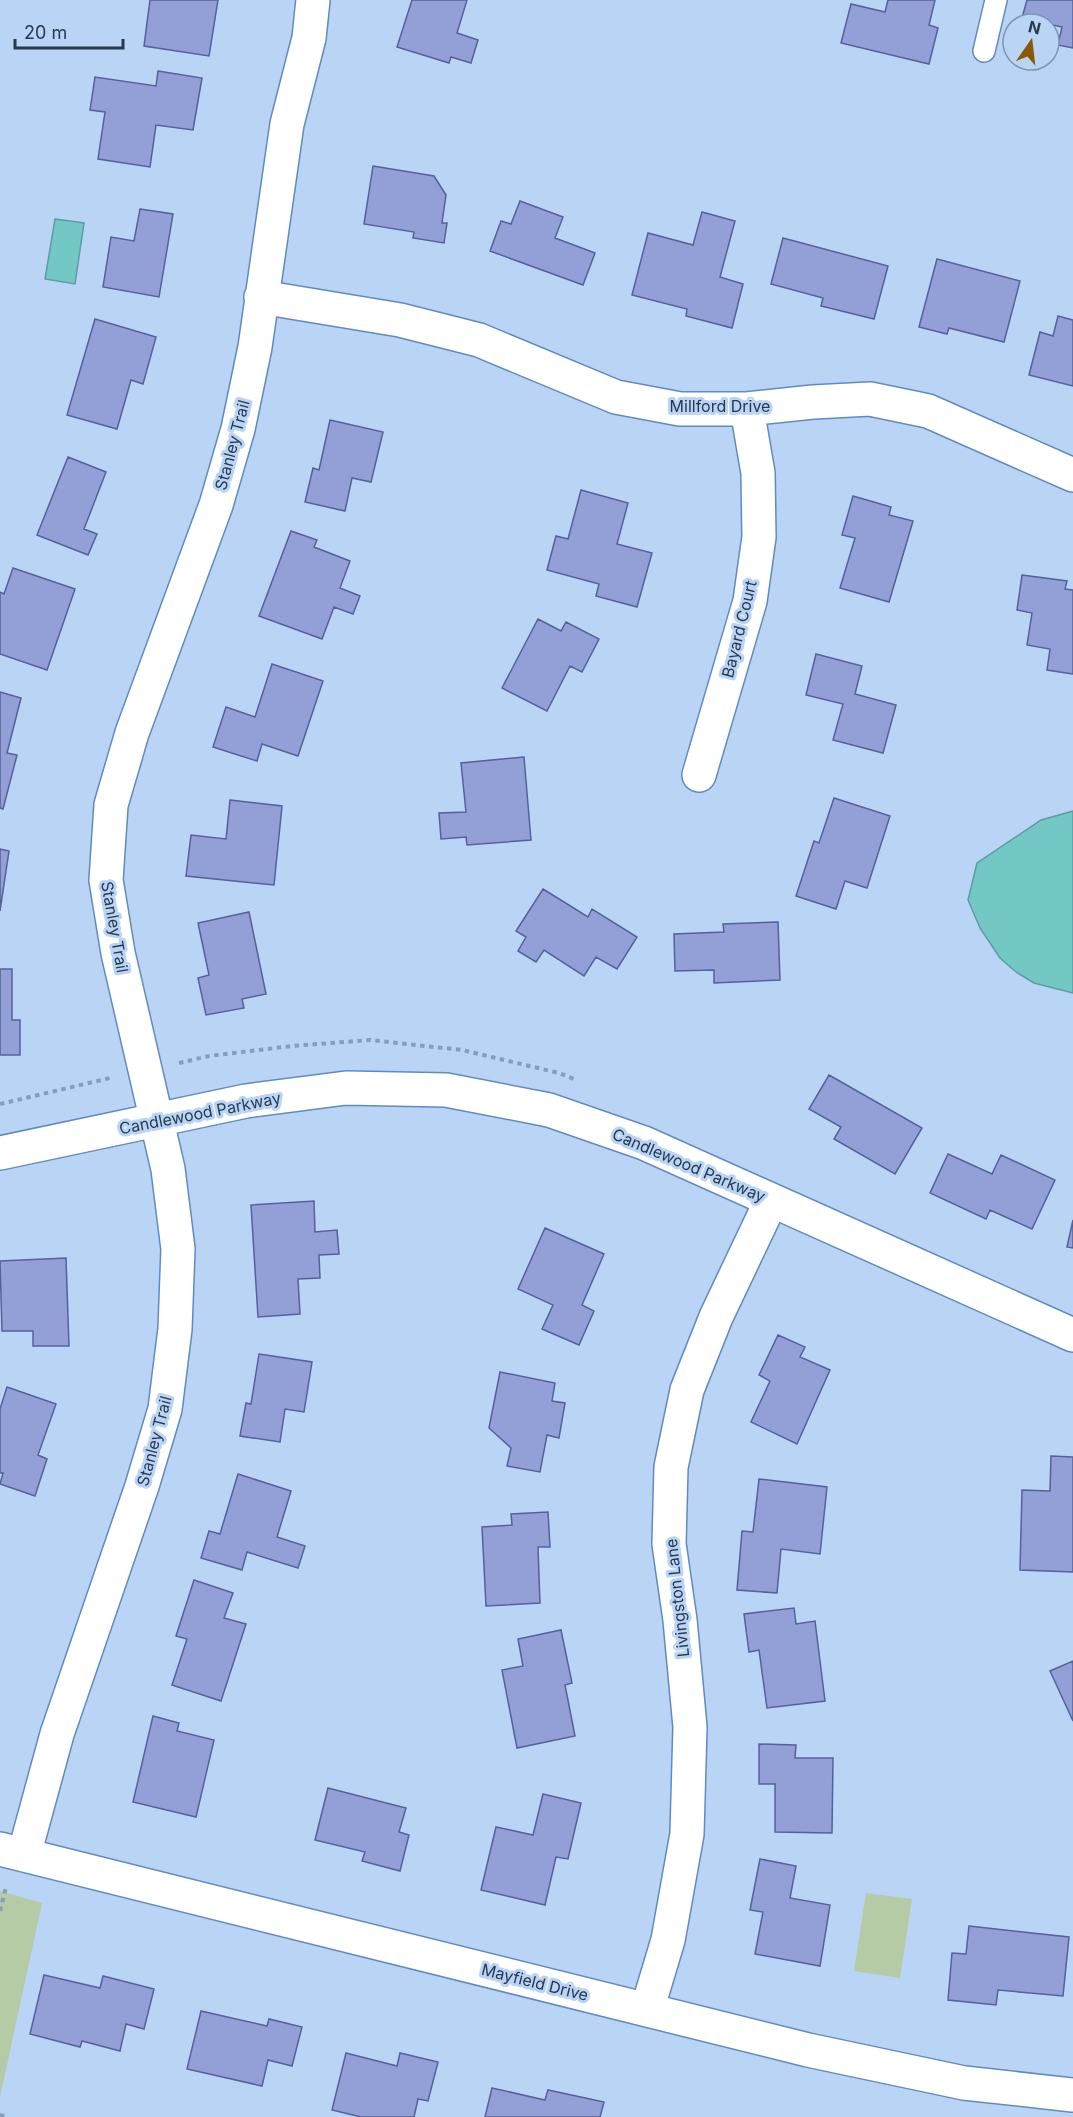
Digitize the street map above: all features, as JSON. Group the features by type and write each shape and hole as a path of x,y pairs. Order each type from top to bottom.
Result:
{"street":[{"name":"Stanley Trail","path":"12,1852 57,1734 142,1486 165,1409 175,1329 178,1249 168,1169 118,953 106,880 111,805 132,733 216,505 238,429 255,348 287,124 309,38 313,0"},
{"name":"Millford Drive","path":"261,297 400,320 479,340 616,397 680,409 747,409 870,399 928,411 1073,475"},
{"name":"Bayard Court","path":"699,774 750,601 759,537 758,473 747,409"},
{"name":"Candlewood Parkway","path":"0,1153 246,1101 346,1088 446,1090 559,1114 644,1143 1073,1335"},
{"name":"Livingston Lane","path":"647,2010 668,1940 687,1834 690,1727 680,1620 669,1544 671,1467 687,1390 716,1317 771,1201"},
{"name":"Mayfield Drive","path":"12,1852 808,2050 964,2083 1073,2096"}],"lane":[{"path":"984,51 996,0"}],"path":[{"path":"0,1911 7,1883"},
{"path":"0,2115 7,2117"}],"shaded area":[{"path":"55,219 84,223 75,284 45,279"},
{"path":"1073,811 1073,993 1034,983 1016,972 1000,958 980,928 968,900 977,863 1041,820"},
{"path":"0,1891 42,1903 0,2097"},
{"path":"866,1893 912,1899 900,1978 854,1971"}],"building":[{"path":"150,0 218,0 209,56 144,46"},
{"path":"412,0 467,0 457,33 478,40 471,63 451,57 449,63 397,47"},
{"path":"888,0 935,0 929,25 938,28 929,64 841,43 851,4 885,12"},
{"path":"1027,0 1073,0 1073,48 1061,46 1061,12 1024,12"},
{"path":"158,71 202,78 193,130 156,125 150,167 98,159 105,112 90,110 95,77 156,86"},
{"path":"373,166 434,176 446,195 442,223 447,223 444,243 413,238 414,232 364,224"},
{"path":"520,201 563,217 555,238 595,253 583,285 490,251 501,221 511,224"},
{"path":"140,209 173,214 159,297 103,287 111,237 134,241"},
{"path":"702,212 735,221 720,277 743,284 732,328 686,316 687,309 632,295 648,233 693,245"},
{"path":"783,238 888,266 874,319 821,306 823,298 771,284"},
{"path":"937,259 1020,281 1004,342 949,328 947,334 919,327"},
{"path":"1058,316 1073,320 1073,386 1029,375 1040,332 1053,336"},
{"path":"95,319 156,337 143,384 131,380 117,429 67,415"},
{"path":"330,420 383,432 371,482 352,478 345,511 305,502 313,468 319,470"},
{"path":"68,457 106,472 84,529 97,534 88,555 37,535"},
{"path":"581,490 628,503 617,544 652,553 637,607 596,596 599,584 547,570 556,536 568,539"},
{"path":"853,496 891,507 889,515 913,521 889,602 840,588 855,538 842,535"},
{"path":"291,531 317,540 314,547 350,561 340,588 360,596 353,614 334,607 322,639 259,616"},
{"path":"13,568 75,589 47,670 0,654 0,592 4,594"},
{"path":"1022,575 1067,581 1065,589 1073,590 1073,674 1047,670 1050,649 1027,645 1032,613 1017,610"},
{"path":"538,619 561,631 566,622 599,639 582,672 570,666 547,711 502,688"},
{"path":"816,654 862,666 855,694 896,705 883,753 833,740 843,704 806,695"},
{"path":"272,664 323,681 298,756 262,744 257,761 213,747 226,707 255,717"},
{"path":"0,692 21,698 7,753 17,755 3,809 0,808"},
{"path":"524,757 531,840 467,845 466,837 441,839 439,813 466,812 461,763"},
{"path":"834,798 890,816 867,888 845,881 836,909 796,896 814,841 819,843"},
{"path":"230,800 282,806 274,885 186,876 191,835 226,839"},
{"path":"0,849 9,851 0,911"},
{"path":"543,889 588,917 592,909 637,937 617,969 596,957 584,976 544,950 536,962 518,951 526,937 516,931"},
{"path":"249,912 266,994 242,999 244,1008 206,1015 198,978 209,975 198,923"},
{"path":"778,922 780,980 714,983 714,970 675,971 674,934 724,932 723,924"},
{"path":"0,969 12,969 12,1020 20,1020 20,1055 0,1055"},
{"path":"829,1075 922,1128 895,1174 834,1139 841,1127 809,1109"},
{"path":"948,1154 992,1174 1001,1155 1055,1180 1032,1229 990,1210 986,1219 930,1193"},
{"path":"314,1201 315,1232 337,1230 339,1254 319,1255 320,1278 298,1279 300,1314 258,1317 251,1205"},
{"path":"1073,1220 1073,1248 1067,1247"},
{"path":"545,1228 604,1254 582,1305 594,1311 579,1345 542,1329 553,1305 518,1289"},
{"path":"66,1258 69,1346 33,1346 33,1331 2,1331 0,1261"},
{"path":"778,1335 805,1347 800,1357 830,1370 797,1444 751,1422 770,1381 759,1375"},
{"path":"259,1354 312,1362 304,1412 285,1409 280,1442 240,1436 246,1403 251,1404"},
{"path":"500,1372 555,1383 552,1401 565,1403 559,1438 547,1435 540,1472 507,1466 511,1448 489,1428"},
{"path":"7,1387 56,1404 38,1455 47,1459 35,1496 0,1484 3,1473 0,1473 0,1409"},
{"path":"1051,1456 1073,1457 1073,1572 1020,1570 1022,1490 1050,1491"},
{"path":"238,1474 291,1491 277,1537 305,1546 298,1568 247,1552 242,1570 201,1558 209,1531 220,1534"},
{"path":"759,1479 827,1487 820,1554 781,1549 777,1593 737,1590 742,1531 753,1532"},
{"path":"548,1512 550,1547 538,1547 540,1603 486,1606 482,1527 512,1525 511,1514"},
{"path":"194,1580 233,1593 224,1618 246,1624 221,1701 172,1685 187,1639 176,1636"},
{"path":"794,1608 796,1624 815,1621 825,1701 767,1708 759,1650 749,1652 744,1614"},
{"path":"561,1630 572,1683 565,1685 575,1736 517,1748 502,1670 523,1666 518,1639"},
{"path":"1073,1661 1073,1721 1050,1671"},
{"path":"153,1716 179,1723 177,1731 214,1740 196,1817 133,1802"},
{"path":"759,1744 796,1745 795,1758 833,1758 832,1833 775,1832 775,1784 759,1784"},
{"path":"328,1788 406,1808 399,1832 409,1835 400,1871 362,1861 365,1852 315,1840"},
{"path":"543,1794 581,1803 568,1859 556,1857 545,1905 481,1890 496,1827 533,1835"},
{"path":"760,1859 796,1866 790,1898 830,1905 820,1966 755,1954 763,1912 750,1910"},
{"path":"969,1926 1069,1937 1063,1996 998,1990 996,2005 948,2000 952,1953 966,1954"},
{"path":"44,1975 100,1988 103,1976 154,1989 144,2029 126,2024 120,2051 82,2041 80,2047 30,2034"},
{"path":"201,2011 267,2026 269,2019 302,2027 292,2066 268,2060 262,2086 187,2069"},
{"path":"346,2053 397,2066 400,2053 438,2062 428,2101 418,2099 414,2117 361,2117 332,2110"},
{"path":"492,2088 545,2100 548,2090 604,2102 600,2117 485,2117"}]}
